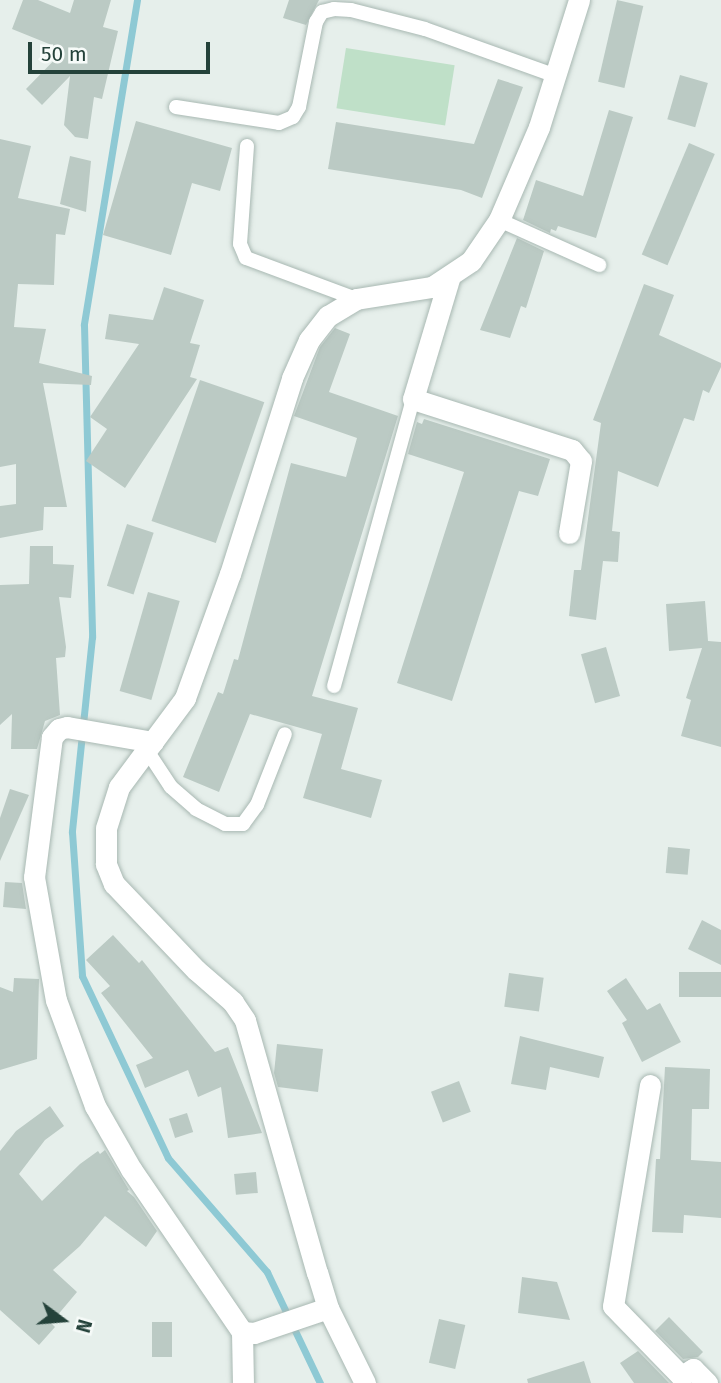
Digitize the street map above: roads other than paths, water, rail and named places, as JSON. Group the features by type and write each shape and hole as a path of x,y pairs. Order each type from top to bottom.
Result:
{"street":[{"path":"365,1383 318,1310 245,1020 233,1002 196,970 114,884 106,864 106,828 119,787 185,698 203,654 292,378 309,340 328,316 356,299 432,287 449,279 471,261 499,220 539,127 579,0"},
{"path":"449,279 413,399 572,450 581,461 569,533"},
{"path":"149,745 67,727 59,729 52,737 34,877 56,1000 95,1106 131,1169 250,1331 243,1383"},
{"path":"650,1085 613,1306 681,1376 693,1369 707,1383"},
{"path":"250,1331 318,1310"}],"lane":[{"path":"176,107 279,123 293,117 299,107 316,22 322,12 334,9 351,10 425,29 556,76"},
{"path":"247,146 240,244 246,258 356,299"},
{"path":"499,220 599,265"},
{"path":"334,686 413,399"},
{"path":"149,745 171,787 196,809 225,824 243,824 257,805 285,734"}],"waterway":[{"path":"137,0 84,325 92,637 72,832 82,976 168,1158 267,1272 320,1383"}]}
